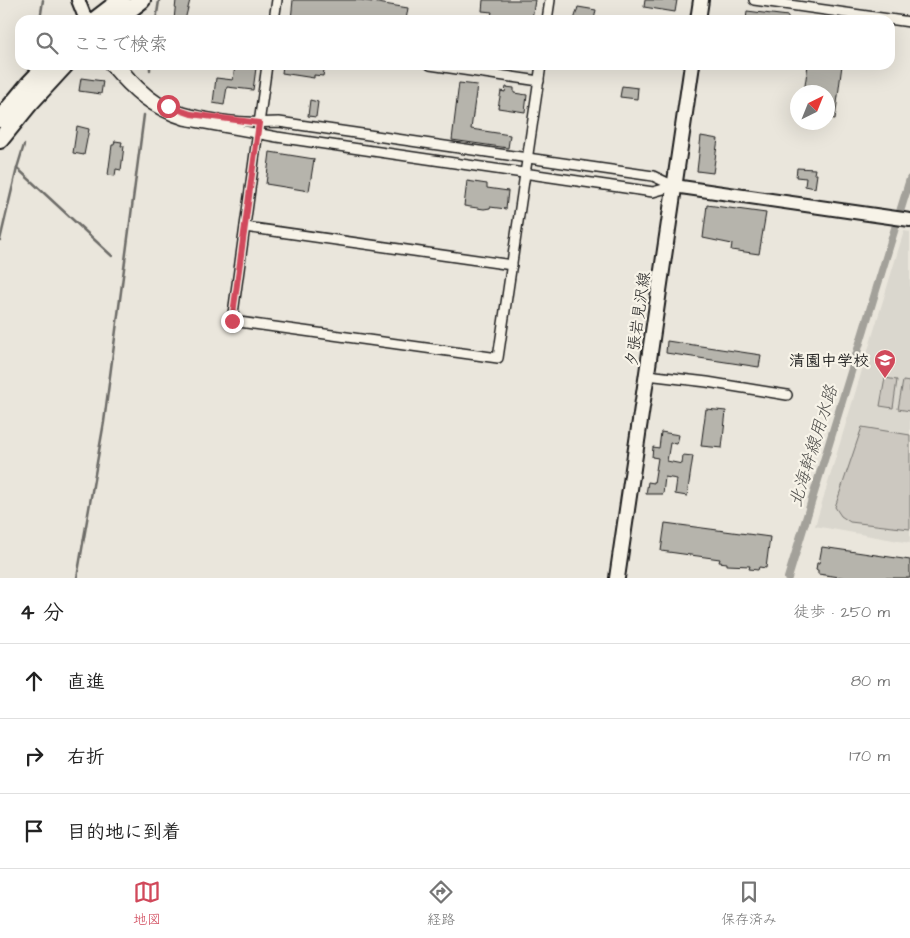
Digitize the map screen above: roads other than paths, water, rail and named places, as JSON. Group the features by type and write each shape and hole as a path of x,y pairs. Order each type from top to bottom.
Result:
{"highway":[{"path":"102,15 121,0"},
{"path":"122,15 142,0"},
{"path":"0,120 42,70"},
{"path":"1,138 60,70"}],"main road":[{"path":"699,15 701,0"},
{"name":"夕張岩見沢線","path":"617,578 691,70"}],"street":[{"path":"78,0 84,15"},
{"path":"275,15 277,0"},
{"path":"548,15 550,0"},
{"path":"754,0 860,15"},
{"path":"895,20 910,22"},
{"path":"114,70 148,104 184,120 277,137 653,192 674,186"},
{"path":"125,70 144,91 168,106 191,114 259,123 279,122 652,176 674,186 907,220"},
{"path":"266,70 232,321 498,358 540,70"},
{"path":"464,70 539,81"},
{"path":"245,227 512,264"},
{"path":"647,375 708,382 787,395"}],"waterway":[{"path":"41,15 43,0"},
{"path":"157,15 159,1"},
{"path":"77,578 104,422 144,115"},
{"path":"17,168 24,145"},
{"path":"0,240 17,168 112,256"},
{"name":"北海幹線用水路","path":"788,578 910,179"}],"place":[{"name":"清園中学校","path":"885,379"}]}
